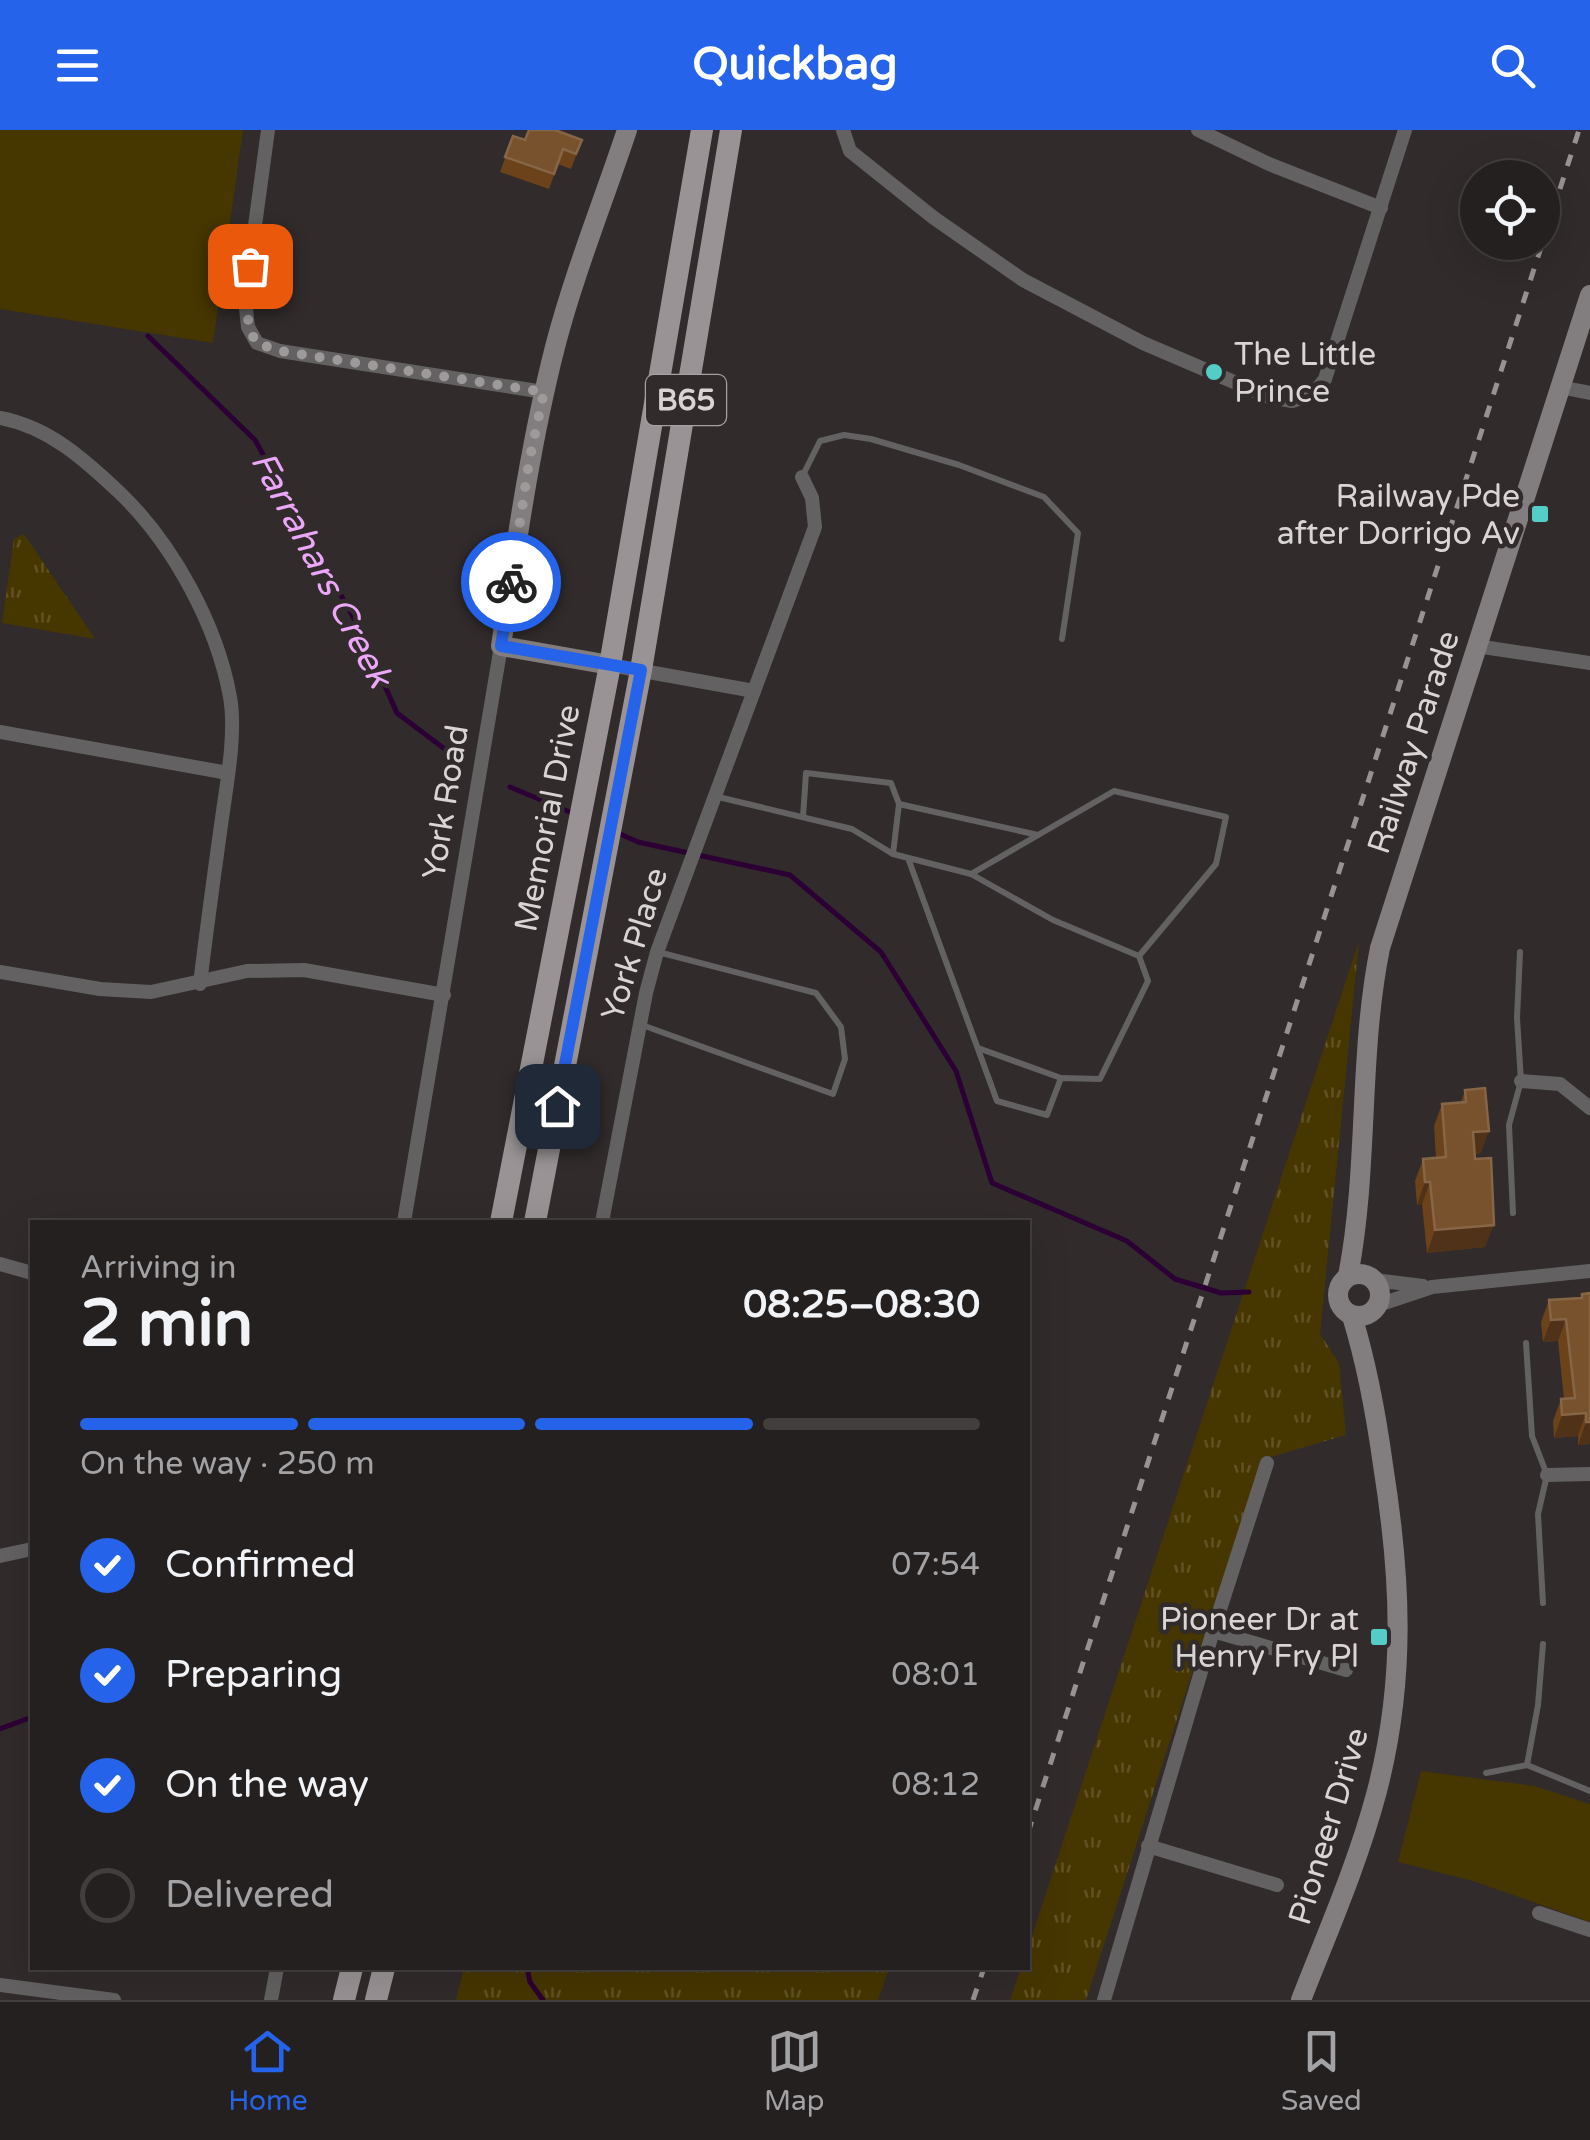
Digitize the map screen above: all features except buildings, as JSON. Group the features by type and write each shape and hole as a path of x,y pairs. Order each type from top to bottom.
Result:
{"main road":[{"name":"York Road","path":"501,646 529,462 544,392 557,341 627,130"},
{"name":"Memorial Drive","path":"501,1220 610,665 702,130"},
{"name":"Memorial Drive","path":"535,1220 641,670 731,130"},
{"name":"Railway Parade","path":"1364,1277 1358,1221 1367,1039 1377,963 1397,888 1590,295"},
{"path":"501,646 610,665"},
{"path":"1364,1277 1380,1293 1368,1310 1344,1310 1337,1297 1341,1282 1364,1277"},
{"name":"Pioneer Drive","path":"1301,2000 1365,1830 1394,1707 1400,1618 1398,1575 1369,1369 1368,1310"},
{"path":"344,2000 352,1970"},
{"path":"376,2000 384,1970"}],"street":[{"path":"268,130 245,299 248,327 256,343 280,351 544,392"},
{"path":"843,130 850,151 934,218 1023,280 1144,342 1268,397 1292,400 1313,394 1325,380 1406,130"},
{"path":"1198,130 1269,164 1381,208"},
{"path":"1560,387 1590,392"},
{"path":"0,418 16,421 76,452 134,506 212,627 231,700 228,773 200,984"},
{"name":"York Place","path":"602,1220 657,952 815,527 812,498 802,478"},
{"name":"York Road","path":"404,1220 501,646"},
{"path":"1476,646 1590,662"},
{"path":"610,665 754,691"},
{"path":"0,732 228,773"},
{"path":"0,972 100,989 151,992 248,971 304,970 444,995"},
{"path":"1521,1081 1560,1084 1590,1108"},
{"path":"0,1264 30,1272"},
{"path":"1368,1310 1432,1287 1590,1271"},
{"path":"1364,1277 1432,1287"},
{"path":"1104,2000 1267,1463"},
{"path":"1548,1475 1590,1474"},
{"path":"0,1556 30,1548"},
{"path":"1213,1631 1346,1670"},
{"path":"1148,1846 1277,1885"},
{"path":"1539,1913 1590,1930"},
{"path":"271,2000 276,1970"},
{"path":"0,1986 114,2000"}],"lane":[{"path":"802,478 820,441 844,434 871,438 959,465 1044,496 1078,532 1062,639"},
{"path":"803,817 806,773 891,783 899,804 893,854"},
{"path":"971,874 1114,791 1226,817 1216,864 1139,956"},
{"path":"714,796 852,828 893,854 971,874 1053,920 1139,956 1148,981 1100,1079 1061,1078 977,1048"},
{"path":"899,804 1039,835"},
{"path":"908,858 996,1101 1047,1115 1061,1078"},
{"path":"640,1024 833,1094 845,1059 841,1027 816,993 657,952"},
{"path":"1513,1214 1510,1125 1521,1081 1517,1018 1520,952"},
{"path":"1526,1343 1532,1436 1548,1475 1538,1514 1543,1603"},
{"path":"1526,1765 1538,1705 1543,1644"},
{"path":"1486,1773 1526,1765 1590,1790"}],"green space":[{"path":"0,130 243,130 213,343 0,309"},
{"path":"24,534 95,639 2,623 14,539"},
{"path":"1359,941 1320,1334 1339,1363 1346,1435 1261,1460 1086,2000 1010,2000 1020,1970 1030,1970 1030,1942"},
{"path":"1421,1771 1535,1786 1590,1804 1590,1922 1473,1881 1398,1862"},
{"path":"464,1970 888,1970 878,2000 456,2000"}],"waterway":[{"name":"Farrahars Creek","path":"148,336 255,440 358,626 397,713 454,756"},
{"name":"Farrahars Creek","path":"510,787 572,813"},
{"name":"Farrahars Creek","path":"618,833 638,842 790,875 881,952 956,1071 992,1183 1127,1241 1175,1279 1221,1293 1249,1292"},
{"path":"0,1729 30,1718"},
{"path":"527,1970 530,1982 543,2000"}],"railway":[{"path":"1030,1827 1579,130"},
{"path":"973,2000 983,1970"}],"way so far":[{"path":"250,266 245,299 248,327 256,343 280,351 544,392 511,582"}],"place":[{"name":"The Little Prince","path":"1214,372"},
{"name":"Railway Pde after Dorrigo Av","path":"1540,514"},
{"name":"Pioneer Dr at Henry Fry Pl","path":"1379,1637"}],"route":[{"path":"511,582 501,646 641,670 557,1106"}]}
